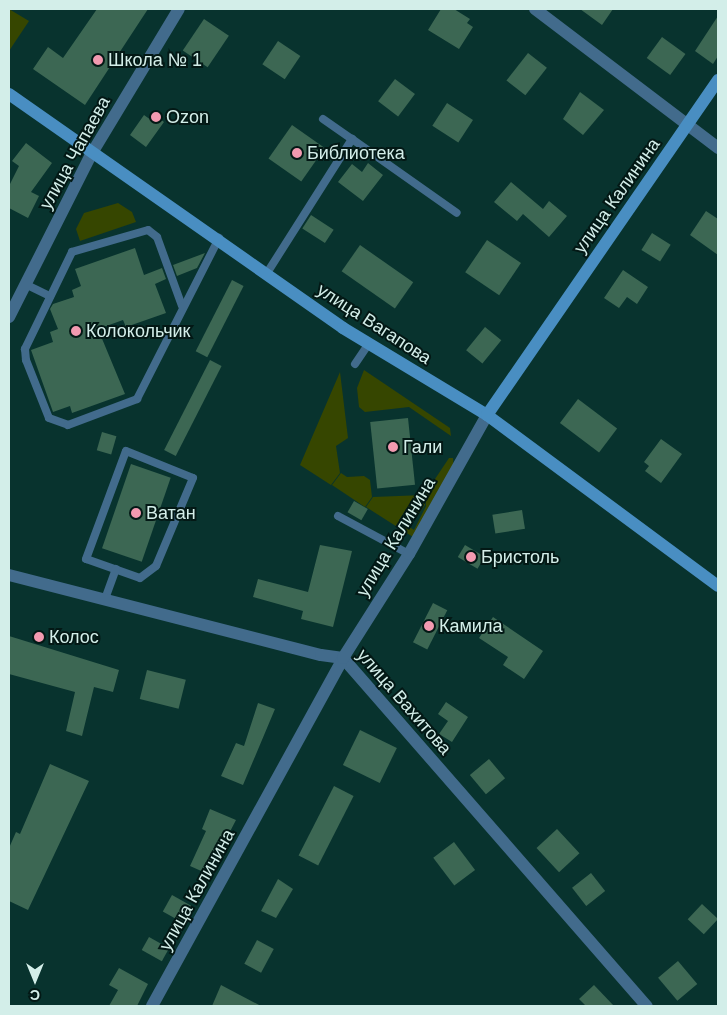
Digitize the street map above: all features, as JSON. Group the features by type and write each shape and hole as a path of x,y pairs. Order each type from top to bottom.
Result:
{"street":[{"name":"улица Чапаева","path":"9,317 92,153 178,9"},
{"path":"535,9 686,127 718,148"},
{"name":"улица Калинина","path":"152,1006 343,658 409,554 487,415 718,80"},
{"name":"улица Вагапова","path":"9,94 92,153 219,238 267,273 341,332 368,345 487,415 718,586"},
{"name":"улица Вахитова","path":"9,575 320,655 343,658 646,1006"}],"lane":[{"path":"323,119 457,213"},
{"path":"267,273 352,139"},
{"path":"182,306 157,237 148,230 72,252 24,354 43,410 62,424 128,406 137,399 182,306 219,238"},
{"path":"25,284 50,296"},
{"path":"355,364 368,345"},
{"path":"126,452 193,478 156,566 140,578 116,569 86,559 126,452"},
{"path":"338,516 409,554"},
{"path":"105,599 116,569"}],"green space":[{"path":"9,9 29,21 9,51"},
{"path":"118,203 132,212 136,222 80,241 76,229 84,213"},
{"path":"364,370 450,428 451,436 409,407 365,412 359,407 357,388"},
{"path":"340,372 348,438 336,446 340,473 331,485 300,465"},
{"path":"449,458 453,458 454,472 413,537 366,507 373,497 424,495 425,505 418,515 407,508 399,520 414,530 426,506 425,494"},
{"path":"341,473 347,477 364,476 370,480 372,497 365,507 332,485"}],"building":[{"name":"Школа № 1","path":"97,9 148,9 85,105 33,69 48,47 63,58"},
{"path":"441,9 454,9 470,19 467,23 473,27 459,49 428,30"},
{"path":"580,9 613,9 602,25"},
{"path":"718,16 718,56 713,64 695,51"},
{"path":"204,19 229,36 208,67 183,51"},
{"path":"662,37 685,54 670,75 647,58"},
{"path":"278,41 300,56 285,79 262,64"},
{"path":"528,53 547,68 525,95 506,81"},
{"path":"395,79 415,94 398,116 378,101"},
{"path":"580,92 604,110 583,135 563,119"},
{"path":"447,103 473,120 458,143 432,126"},
{"path":"144,115 151,120 155,115 164,122 146,147 130,135"},
{"name":"Библиотека","path":"292,125 325,148 301,182 268,159"},
{"path":"26,143 52,163 31,192 39,196 28,218 9,208 9,186 19,166 12,161"},
{"path":"368,163 383,175 363,201 338,182 352,164 362,172"},
{"path":"511,182 543,209 549,201 567,216 549,237 523,214 517,221 494,202"},
{"path":"706,211 718,219 718,255 690,235"},
{"path":"311,215 334,230 325,243 302,228"},
{"path":"652,233 671,245 660,262 641,250"},
{"path":"487,240 521,263 499,295 465,272"},
{"path":"360,245 413,282 395,308 342,271"},
{"name":"Колокольчик","path":"135,248 144,275 162,268 166,279 155,284 166,313 126,327 123,320 98,329 125,394 72,413 70,406 53,412 31,350 53,342 50,332 58,329 50,309 53,304 74,297 72,290 81,286 75,269"},
{"path":"205,253 197,268 177,276 173,265"},
{"path":"623,270 648,287 637,304 627,297 619,308 604,298"},
{"path":"232,280 244,286 207,357 196,351"},
{"path":"485,327 501,340 482,364 466,350"},
{"path":"210,360 222,366 176,456 164,450"},
{"path":"578,399 617,428 599,452 560,423"},
{"path":"408,418 415,485 377,489 370,422"},
{"path":"102,432 116,436 111,454 97,450"},
{"path":"661,439 682,454 661,483 645,471 649,466 644,462"},
{"name":"Ватан","path":"131,464 171,478 142,562 102,548"},
{"path":"354,501 368,509 361,520 348,512"},
{"path":"522,510 525,529 495,533 492,515"},
{"path":"320,545 352,551 333,627 301,619 303,611 253,597 258,579 308,592"},
{"name":"Бристоль","path":"465,545 485,557 478,569 458,557"},
{"path":"433,603 447,610 427,649 413,642"},
{"path":"493,617 543,651 524,679 503,665 508,657 479,638"},
{"path":"9,636 119,670 113,692 94,687 82,736 66,731 75,692 9,674"},
{"path":"147,670 186,680 179,709 140,699"},
{"path":"446,702 468,717 452,742 439,734 448,721 438,714"},
{"path":"258,703 275,709 243,785 221,776 236,743 244,746"},
{"path":"360,730 397,748 380,783 343,765"},
{"path":"489,759 505,778 486,794 470,775"},
{"path":"50,764 89,781 28,910 9,901 9,848 16,832 20,834"},
{"path":"334,786 354,796 318,865 299,855"},
{"path":"210,809 236,820 208,874 190,866 206,831 202,829"},
{"path":"557,829 580,853 559,872 537,848"},
{"path":"454,842 475,870 454,886 433,858"},
{"path":"591,873 605,891 586,906 572,888"},
{"path":"278,879 293,889 276,918 261,911"},
{"path":"172,895 192,906 183,923 163,912"},
{"path":"702,904 718,919 704,934 688,919"},
{"path":"149,937 169,948 162,961 142,950"},
{"path":"257,940 274,949 261,973 244,964"},
{"path":"678,961 697,984 677,1001 658,978"},
{"path":"119,968 148,984 137,1006 109,1006 118,990 109,985"},
{"path":"221,985 261,1006 212,1006"},
{"path":"594,985 614,1006 586,1006 579,999"}],"place":[{"name":"Школа № 1","path":"98,60"},
{"name":"Ozon","path":"156,117"},
{"name":"Библиотека","path":"297,153"},
{"name":"Колокольчик","path":"76,331"},
{"name":"Гали","path":"393,447"},
{"name":"Ватан","path":"136,513"},
{"name":"Бристоль","path":"471,557"},
{"name":"Камила","path":"429,626"},
{"name":"Колос","path":"39,637"}]}
